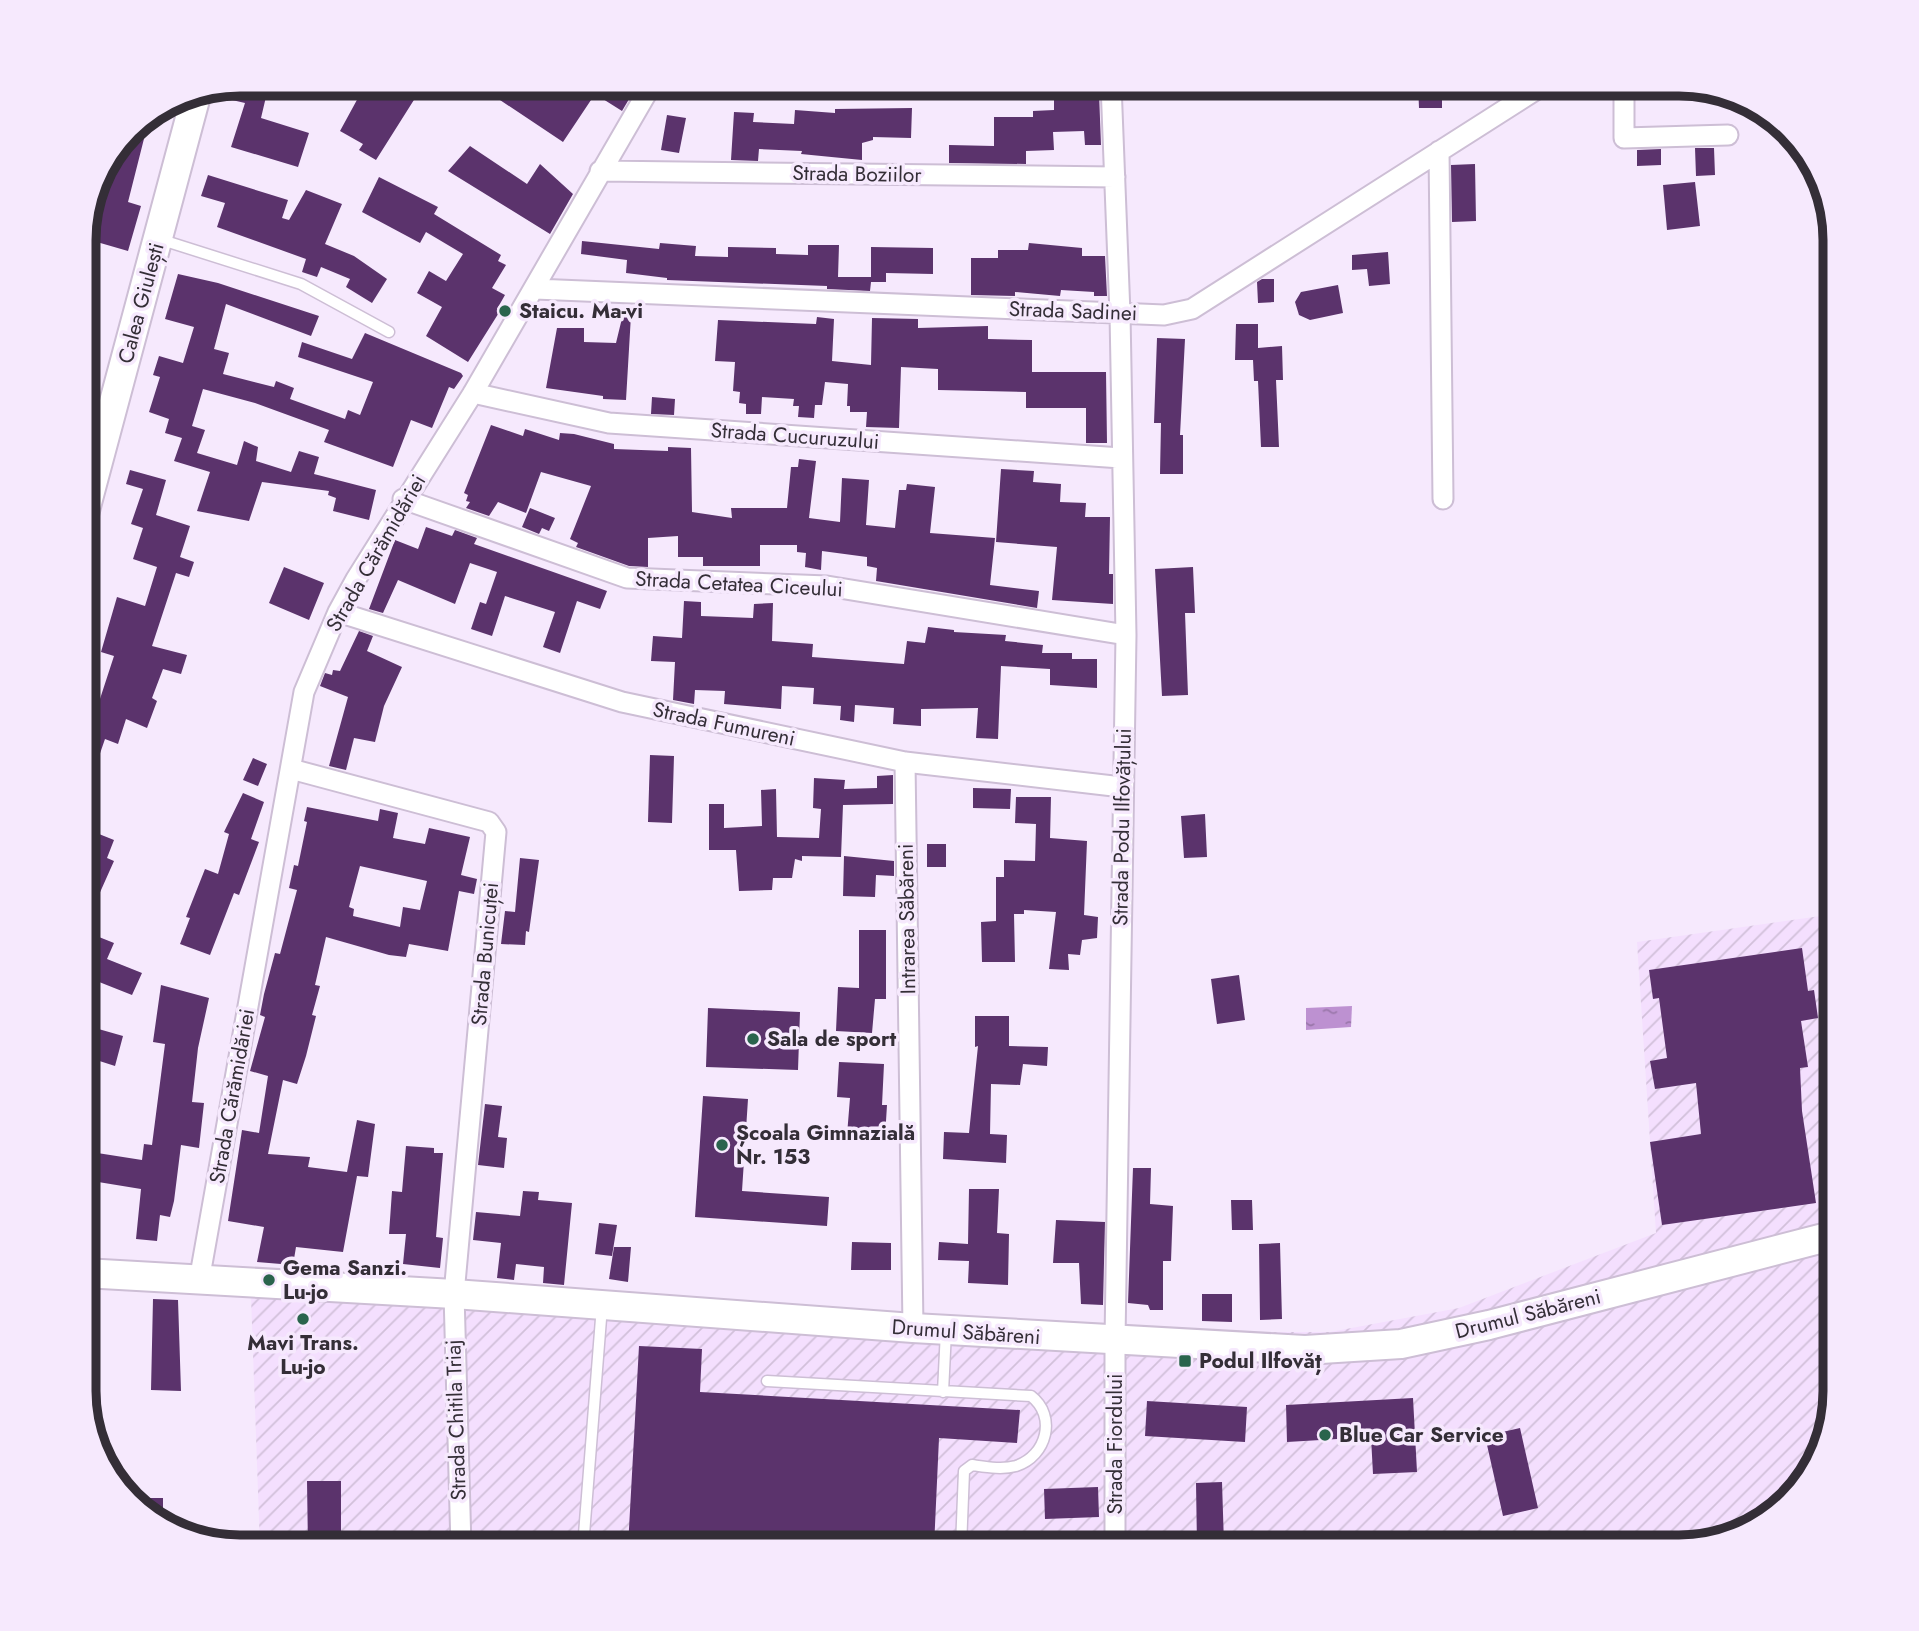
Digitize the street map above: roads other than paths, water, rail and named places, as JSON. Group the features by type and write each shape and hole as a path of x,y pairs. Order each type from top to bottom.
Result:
{"main road":[{"name":"Calea Giulești","path":"97,466 194,104"},
{"name":"Drumul Săbăreni","path":"97,1274 454,1294 913,1328 1306,1350 1401,1344 1502,1322 1823,1238"}],"street":[{"name":"Strada Cărămidăriei","path":"199,1281 304,692 338,611 403,499 535,289 645,96"},
{"name":"Strada Podu Ilfovățului","path":"1112,96 1120,314 1126,635 1115,1340"},
{"name":"Strada Sadinei","path":"535,289 1164,315 1192,309 1526,96"},
{"path":"1624,96 1623,138 1728,135"},
{"path":"1439,151 1443,499"},
{"name":"Strada Boziilor","path":"600,171 1115,177"},
{"name":"Strada Cucuruzului","path":"472,393 609,423 1121,458"},
{"name":"Strada Cetatea Ciceului","path":"403,499 627,578 827,586 1126,635"},
{"name":"Strada Fumureni","path":"338,611 622,702 905,762 1122,787"},
{"name":"Intrarea Săbăreni","path":"905,762 913,1328"},
{"name":"Strada Bunicuței","path":"291,769 489,822 496,832 454,1294"},
{"name":"Strada Chitila Triaj","path":"454,1294 461,1535"},
{"name":"Strada Fiordului","path":"1115,1340 1115,1535"}],"lane":[{"path":"158,239 301,284 389,332"},
{"path":"584,1535 602,1306"},
{"path":"943,1392 946,1330"},
{"path":"767,1381 1031,1396 1043,1409 1046,1423 1042,1448 1017,1466 998,1468 972,1465 964,1471 961,1535"}],"water":[{"path":"1352,1006 1351,1027 1306,1030 1306,1008"}],"place":[{"name":"Staicu. Ma-vi","path":"505,311"},
{"name":"Sala de sport","path":"753,1039"},
{"name":"Școala Gimnazială Nr. 153","path":"722,1145"},
{"name":"Gema Sanzi. Lu-jo","path":"269,1280"},
{"name":"Mavi Trans. Lu-jo","path":"303,1319"},
{"name":"Podul Ilfovăț","path":"1185,1361"},
{"name":"Blue Car Service","path":"1325,1435"}]}
